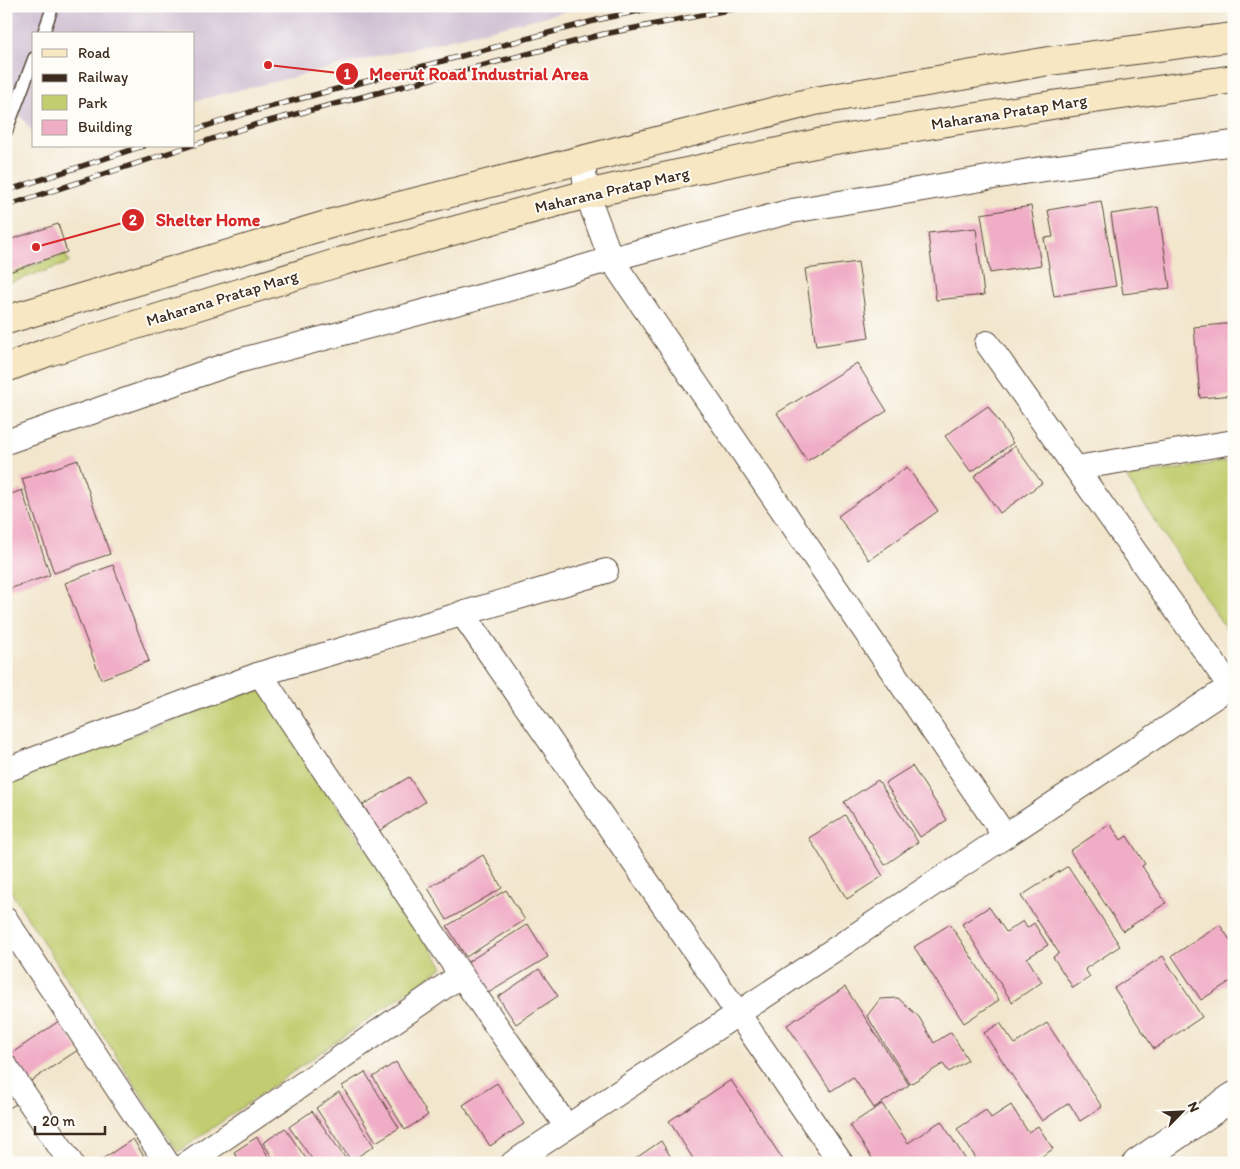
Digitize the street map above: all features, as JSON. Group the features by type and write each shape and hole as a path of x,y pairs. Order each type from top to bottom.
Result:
{"main road":[{"path":"6,320 340,221 815,101 1049,61 1234,37"},
{"name":"Maharana Pratap Marg","path":"6,368 48,352 343,261 587,194 823,142 1052,105 1234,79"}],"street":[{"path":"6,442 238,361 792,211 1029,171 1234,143"},
{"path":"582,159 587,194 611,259 1005,836"},
{"path":"513,1163 1232,685 987,343"},
{"path":"1076,468 1234,442"},
{"path":"6,770 260,674 606,571"},
{"path":"462,613 841,1163"},
{"path":"260,674 461,975 567,1127"},
{"path":"6,920 167,1163"},
{"path":"188,1163 461,975"},
{"path":"6,1066 71,1163"},
{"path":"1137,1163 1230,1107"}],"lane":[{"path":"44,32 53,6"},
{"path":"6,132 32,63"}],"shaded area":[{"path":"6,6 588,6 195,101 195,32 32,32 32,131 6,97"}],"green space":[{"path":"66,254 69,263 6,284 6,275"},
{"path":"1234,460 1234,641 1126,477"},
{"path":"261,688 443,967 178,1152 6,884 6,782"}],"building":[{"path":"1101,201 1116,286 1054,296 1044,238 1053,237 1048,210"},
{"path":"1031,206 1041,265 990,273 981,214"},
{"path":"1158,207 1170,288 1123,294 1111,214"},
{"path":"58,224 67,252 6,273 6,241"},
{"path":"976,228 984,295 936,300 928,233"},
{"path":"858,262 869,338 816,346 805,269"},
{"path":"1234,323 1234,395 1200,398 1194,327"},
{"path":"857,363 887,411 807,461 777,413"},
{"path":"988,406 1013,443 971,472 945,436"},
{"path":"1015,446 1042,483 1000,513 974,476"},
{"path":"78,460 110,554 54,573 22,479"},
{"path":"907,467 938,511 869,560 838,516"},
{"path":"22,490 50,575 6,590 6,496"},
{"path":"113,565 149,661 101,679 65,583"},
{"path":"912,766 947,820 920,837 885,783"},
{"path":"409,777 425,802 379,831 363,805"},
{"path":"878,780 918,842 885,865 844,802"},
{"path":"845,815 883,876 847,899 809,838"},
{"path":"1110,824 1121,840 1127,836 1145,864 1142,866 1166,903 1123,931 1070,851"},
{"path":"483,855 502,888 447,920 428,888"},
{"path":"1068,866 1120,946 1085,969 1090,977 1073,988 1053,957 1059,953 1021,896"},
{"path":"506,890 525,920 466,957 447,926"},
{"path":"989,907 1006,932 1023,921 1027,928 1034,923 1048,945 1027,958 1042,982 1012,1002 962,924"},
{"path":"528,924 548,957 485,995 466,963"},
{"path":"950,924 999,1000 964,1023 914,947"},
{"path":"1220,925 1234,946 1234,979 1201,1000 1172,956"},
{"path":"1163,956 1202,1017 1154,1049 1114,988"},
{"path":"539,969 558,996 516,1024 498,997"},
{"path":"845,987 909,1085 874,1108 853,1077 831,1091 787,1025"},
{"path":"898,998 919,1017 934,1043 951,1032 968,1060 949,1072 943,1064 910,1084 867,1016 880,999"},
{"path":"59,1021 78,1050 28,1083 9,1055"},
{"path":"1000,1023 1015,1044 1047,1023 1102,1107 1080,1121 1069,1103 1042,1121 984,1033"},
{"path":"396,1062 428,1115 405,1130 373,1077"},
{"path":"365,1072 399,1128 376,1142 342,1086"},
{"path":"731,1080 785,1163 696,1163 669,1121"},
{"path":"497,1083 524,1124 490,1146 463,1105"},
{"path":"6,1088 16,1104 6,1110"},
{"path":"339,1092 374,1146 351,1161 316,1108"},
{"path":"882,1104 908,1143 941,1121 968,1163 875,1163 850,1125"},
{"path":"1011,1105 1028,1132 1038,1126 1053,1149 1032,1163 979,1163 957,1129 986,1110 991,1118"},
{"path":"312,1111 346,1159 341,1163 315,1163 289,1127"},
{"path":"285,1128 309,1163 276,1163 263,1143"},
{"path":"257,1137 272,1163 240,1163 234,1152"},
{"path":"133,1139 148,1163 96,1163"},
{"path":"661,1141 672,1159 670,1160 672,1163 629,1163"}],"railway":[{"path":"195,130 250,112 605,18 663,6"},
{"path":"195,145 254,125 604,34 749,6"},
{"path":"6,191 137,148"},
{"path":"6,206 184,148"}],"place":[{"name":"Meerut Road Industrial Area","path":"268,65"},
{"name":"Shelter Home","path":"36,247"}]}
